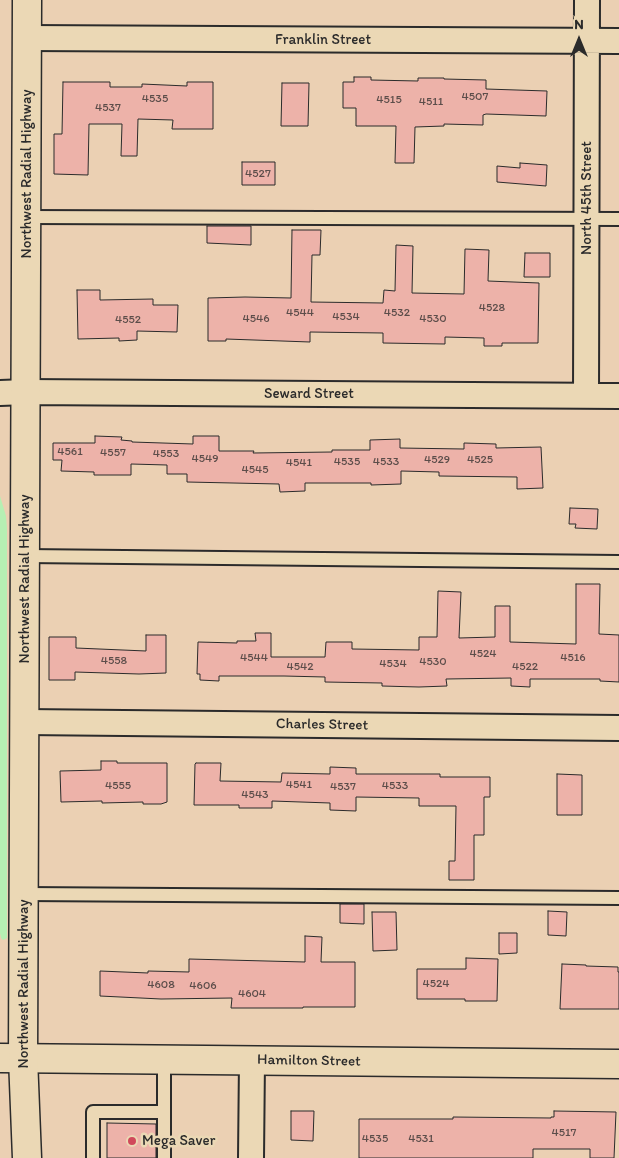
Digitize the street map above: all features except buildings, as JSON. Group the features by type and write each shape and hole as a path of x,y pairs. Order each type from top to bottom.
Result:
{"main road":[{"name":"Northwest Radial Highway","path":"27,0 26,217 13,392 25,556 24,894 11,1058 27,1158"},
{"name":"Hamilton Street","path":"11,1058 619,1064"}],"street":[{"name":"North 45th Street","path":"586,396 587,0"},
{"name":"Franklin Street","path":"27,38 619,41"},
{"name":"Seward Street","path":"13,392 619,396"},
{"name":"Charles Street","path":"25,722 619,728"},
{"path":"251,1158 252,1060"}],"lane":[{"path":"26,217 619,218"},
{"path":"25,556 619,562"},
{"path":"24,894 619,898"},
{"path":"164,1059 164,1158"},
{"path":"93,1158 94,1112 164,1112"}],"green space":[{"path":"0,496 6,516 7,528 7,938 3,940 0,933"}],"place":[{"name":"Mega Saver","path":"132,1141"}]}
